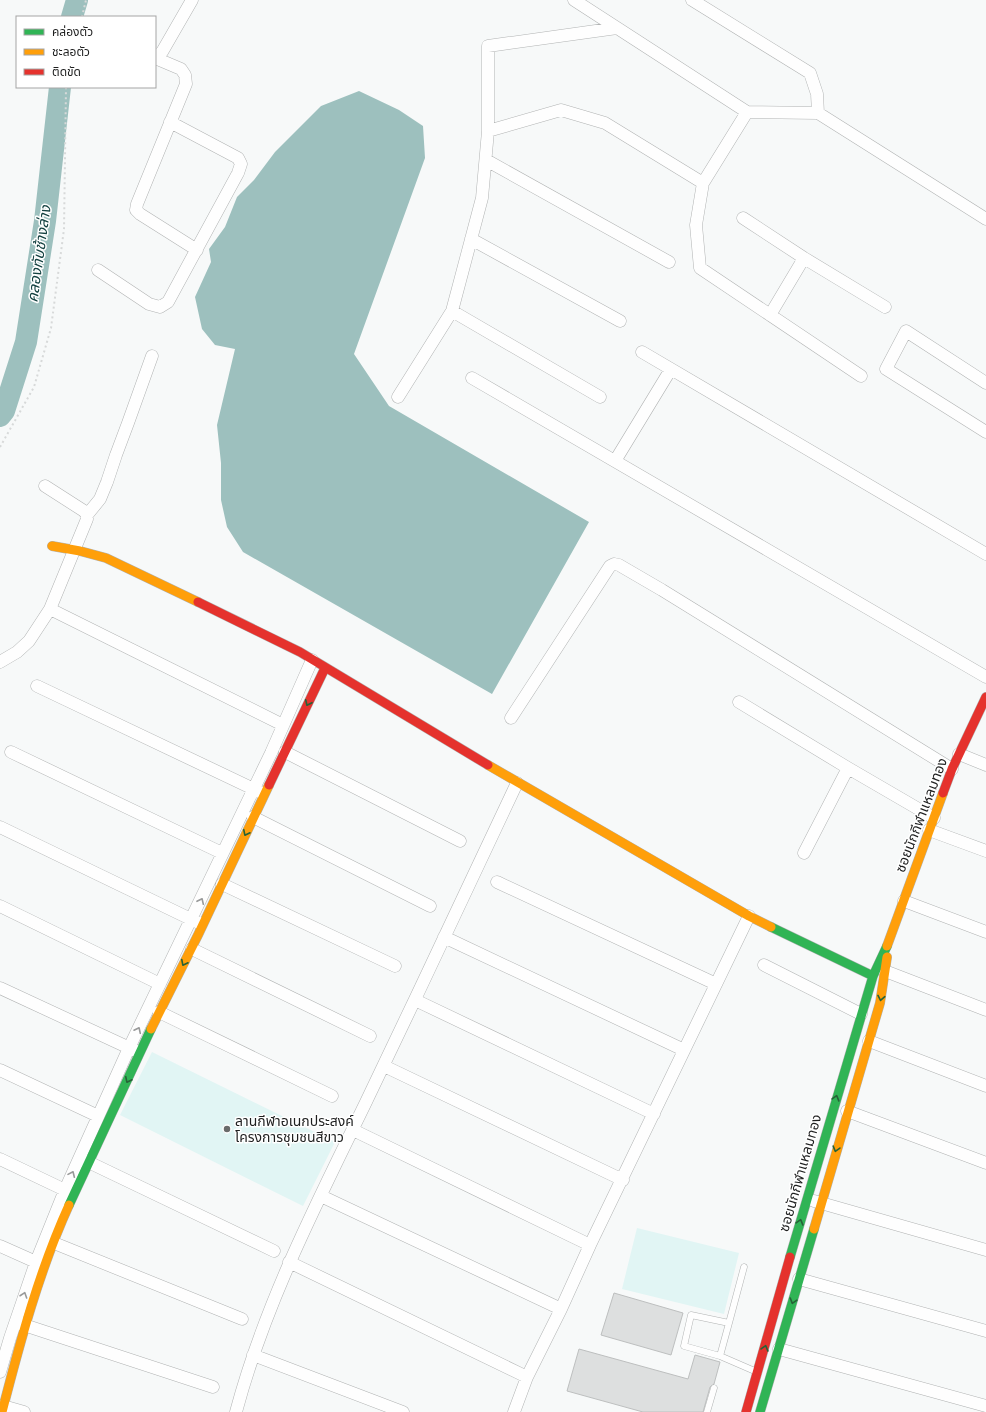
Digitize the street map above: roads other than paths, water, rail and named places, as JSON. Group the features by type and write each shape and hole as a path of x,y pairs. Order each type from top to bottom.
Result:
{"street":[{"path":"156,57 162,52 192,0"},
{"path":"574,0 747,112 818,113 986,219"},
{"path":"692,0 810,73 817,94 818,113"},
{"path":"398,397 452,311 482,198 488,131 488,46 617,28"},
{"path":"156,58 181,69 185,75 186,84 137,204 136,210 197,250"},
{"path":"488,131 561,110 605,123 703,183"},
{"path":"747,112 703,183 696,225 700,268 860,376"},
{"path":"98,270 149,304 160,307 168,302 238,173 241,164 238,158 170,122"},
{"path":"486,160 669,262"},
{"path":"743,218 804,258 885,307"},
{"path":"471,239 620,321"},
{"path":"770,315 804,258"},
{"path":"452,311 600,397"},
{"path":"986,383 906,331 886,369 986,432"},
{"path":"642,352 986,554"},
{"path":"0,662 18,652 29,641 50,609 75,550 87,519 87,514 100,499 107,482 152,356"},
{"path":"615,461 671,369"},
{"path":"472,378 986,677"},
{"path":"45,486 87,514"},
{"path":"52,546 106,558 278,642 312,660 517,783 749,916 873,976"},
{"path":"511,718 610,566 614,564 619,565 662,590 952,769"},
{"path":"50,609 283,724"},
{"path":"24,1412 3,1409 20,1323 36,1262 64,1190 84,1160 135,1051 160,984 253,789 312,660"},
{"path":"0,1372 5,1336 20,1323 54,1242 84,1160 98,1116 159,1012 192,949 325,668"},
{"path":"37,686 265,795"},
{"name":"ซอยนักกีฬาแหลมทอง","path":"746,1412 806,1199 873,976 888,945 952,769 986,696"},
{"path":"739,702 934,818"},
{"path":"11,752 222,853"},
{"path":"285,752 460,841"},
{"path":"959,754 986,765"},
{"path":"804,853 848,768"},
{"path":"236,1412 253,1355 289,1262 384,1066 517,783"},
{"path":"254,817 430,906"},
{"path":"0,827 203,925"},
{"path":"929,830 986,851"},
{"path":"497,882 716,984"},
{"path":"222,884 395,966"},
{"path":"904,901 986,932"},
{"path":"0,906 160,984"},
{"path":"514,1412 527,1376 561,1309 590,1245 623,1180 749,916"},
{"path":"444,938 684,1050"},
{"name":"ซอยนักกีฬาแหลมทอง","path":"760,1412 800,1279 847,1111 880,1003 888,945"},
{"path":"192,949 370,1036"},
{"path":"764,965 861,1014"},
{"path":"885,971 986,1010"},
{"path":"0,988 135,1051"},
{"path":"415,1000 654,1114"},
{"path":"159,1012 332,1096"},
{"path":"869,1041 986,1086"},
{"path":"384,1066 623,1180"},
{"path":"0,1070 98,1116"},
{"path":"847,1111 986,1163"},
{"path":"353,1130 590,1245"},
{"path":"0,1159 64,1190"},
{"path":"84,1160 274,1252"},
{"path":"320,1196 561,1309"},
{"path":"806,1199 986,1250"},
{"path":"54,1242 242,1319"},
{"path":"0,1246 36,1262"},
{"path":"289,1262 527,1376"},
{"path":"800,1279 986,1331"},
{"path":"20,1323 213,1387"},
{"path":"779,1349 986,1406"},
{"path":"253,1355 403,1412"}],"lane":[{"path":"720,1356 744,1267"},
{"path":"728,1323 691,1315 684,1346 720,1356 758,1373"},
{"path":"707,1412 714,1388"}],"water":[{"path":"359,91 399,110 423,126 425,158 354,354 389,406 589,522 492,694 243,552 227,527 221,500 221,463 217,425 235,349 215,345 202,329 195,297 211,262 209,249 225,227 237,197 254,180 275,152 321,106"}],"waterway":[{"name":"คลองทับช้างล่าง","path":"72,16 77,0"},
{"name":"คลองทับช้างล่าง","path":"0,416 4,411 26,342 45,221 60,88"}],"place":[{"name":"ลานกีฬาอเนกประสงค์ โครงการชุมชนสีขาว","path":"227,1129"}]}
